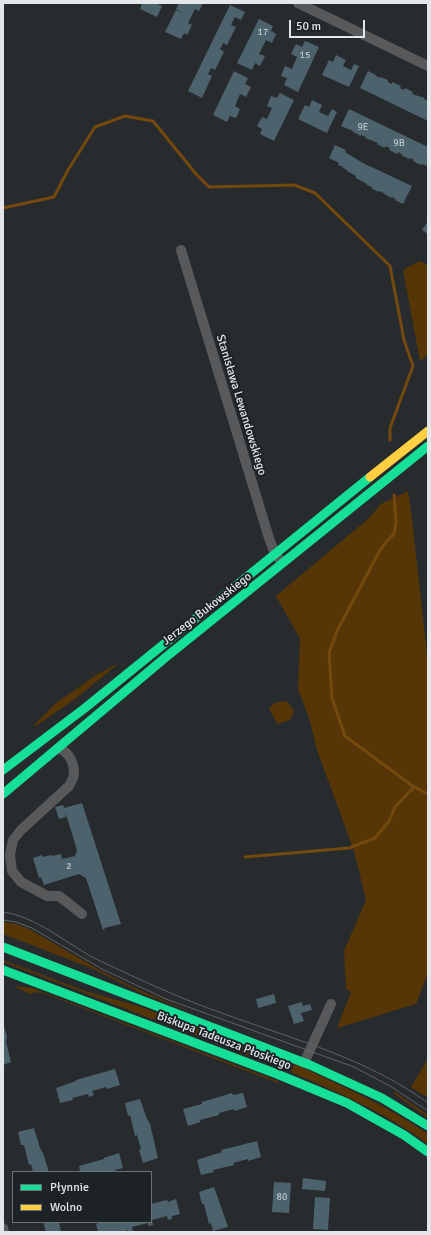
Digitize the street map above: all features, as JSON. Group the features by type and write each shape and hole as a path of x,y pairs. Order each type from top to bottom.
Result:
{"street":[{"path":"298,3 428,66"},
{"name":"Stanisława Lewandowskiego","path":"181,250 264,522 275,554 283,564"},
{"name":"Jerzego Bukowskiego","path":"3,770 85,708 428,431"},
{"name":"Jerzego Bukowskiego","path":"3,794 166,657 428,446"},
{"path":"56,749 65,750 72,763 74,772 73,778 69,786 21,830 13,840 10,855 12,871 21,882 47,896 59,896 82,914"},
{"path":"57,796 60,806"},
{"name":"Biskupa Tadeusza Płoskiego","path":"3,947 304,1062 355,1084 404,1110 428,1126"},
{"name":"Biskupa Tadeusza Płoskiego","path":"3,970 277,1074 347,1103 404,1135 428,1152"},
{"path":"304,1062 331,1004"},
{"path":"3,1228 4,1232"}],"shaded area":[{"path":"419,261 428,265 428,355 420,361 403,270"},
{"path":"408,491 428,663 428,973 416,1004 337,1028 351,992 346,989 344,951 366,900 354,851 317,750 310,721 298,689 300,639 276,596 368,519 381,504"},
{"path":"117,665 75,699 36,726 34,725 55,704 96,675"},
{"path":"287,701 294,712 290,720 278,724 269,709 274,703"},
{"path":"3,922 16,924 27,928 103,972 135,988 196,1014 141,993 91,968 3,934"},
{"path":"3,960 85,991 141,1007 285,1061 281,1068 3,962"},
{"path":"15,986 32,988 278,1081 278,1083 43,993 36,992 30,994"},
{"path":"428,1059 428,1098 411,1087"},
{"path":"294,1064 396,1114 428,1134 428,1144 379,1113 291,1072"},
{"path":"395,1092 428,1115 428,1118 393,1093"}],"building":[{"path":"142,3 155,3 162,6 157,17 140,9"},
{"path":"179,3 203,3 199,11 195,9 188,23 192,25 187,35 184,33 181,39 165,32 176,10 183,13 176,9"},
{"path":"230,5 245,12 241,20 235,17 231,25 236,27 227,45 223,43 220,49 224,52 215,70 211,68 208,74 212,76 202,98 188,91"},
{"path":"259,19 273,26 271,31 276,34 272,43 266,40 259,54 265,56 260,66 255,63 252,70 237,63"},
{"path":"305,41 319,47 298,92 284,85 287,78 281,76 285,66 292,69 297,57 291,54 296,44 302,47"},
{"path":"336,55 346,60 343,66 351,70 354,64 359,66 349,87 322,75 329,60 333,62"},
{"path":"234,71 248,78 245,84 251,87 246,97 240,94 235,106 240,109 236,118 230,116 227,122 213,115"},
{"path":"368,71 380,78 388,80 388,82 392,84 392,82 401,86 400,88 404,90 405,88 413,92 412,94 425,98 424,99 428,101 428,121 360,88"},
{"path":"280,93 294,100 274,141 260,134 262,129 257,126 262,117 267,119 272,108 267,106 271,96 277,98"},
{"path":"312,100 322,105 319,112 328,116 332,109 337,112 327,133 298,119 305,105 309,107"},
{"path":"349,109 428,147 428,162 426,166 401,155 402,154 398,152 397,154 389,150 390,148 385,146 385,148 377,144 378,143 365,138 366,137 341,126"},
{"path":"335,145 346,150 345,152 363,163 412,186 403,204 380,191 379,192 371,188 372,187 338,165 339,163 329,158"},
{"path":"428,221 428,234 422,230"},
{"path":"82,803 121,924 104,928 105,929 103,930 86,878 79,874 44,885 41,877 39,878 33,858 42,855 42,857 61,854 62,859 75,856 77,850 65,811 66,817 59,819 55,807 63,805 64,808"},
{"path":"274,994 276,1003 258,1008 256,999"},
{"path":"302,1002 303,1006 310,1004 312,1010 301,1013 304,1021 294,1024 288,1006"},
{"path":"3,1024 7,1036 6,1042 11,1062 3,1065"},
{"path":"115,1069 120,1085 92,1091 94,1095 89,1097 88,1094 60,1103 56,1088 76,1080"},
{"path":"232,1093 233,1095 243,1093 247,1107 219,1113 219,1115 200,1120 200,1122 188,1126 183,1109"},
{"path":"140,1099 150,1124 158,1158 143,1163 137,1135 135,1136 130,1115 128,1116 125,1103"},
{"path":"34,1128 49,1171 33,1171 31,1164 29,1165 24,1145 21,1145 18,1132"},
{"path":"257,1141 261,1157 233,1163 234,1165 213,1170 214,1172 201,1175 197,1160 222,1152 221,1150"},
{"path":"119,1153 123,1168 116,1171 80,1171 79,1166"},
{"path":"303,1178 326,1181 325,1191 302,1189"},
{"path":"274,1182 291,1183 289,1213 272,1212"},
{"path":"214,1187 228,1227 213,1231 211,1223 209,1224 199,1192"},
{"path":"315,1197 330,1198 328,1230 313,1229"},
{"path":"176,1199 180,1214 172,1216 172,1219 168,1220 167,1216 152,1220 152,1204 167,1200 168,1202"},
{"path":"152,1220 153,1225 149,1226 148,1223 152,1223"},
{"path":"43,1223 59,1223 61,1232 46,1232"},
{"path":"148,1223 132,1227 133,1232 128,1232 128,1230 122,1232 98,1232 96,1224"}],"waterway":[{"path":"3,208 54,197 68,170 95,127 125,116 153,121 196,174 209,187 294,185 315,193 390,266 404,340 413,366 390,428 390,440"},
{"path":"394,495 396,523 394,534 379,552 337,631 329,653 332,698 345,736 414,787 428,794"},
{"path":"245,857 349,848 375,838 389,821 395,807 414,787"}],"tram line":[{"path":"3,912 38,924 94,958 143,981 210,1009 305,1042 356,1062 381,1074 428,1103"},
{"path":"3,920 16,922 32,928 102,969 166,999 354,1067 390,1086 428,1111"}],"traffic: fast":[{"path":"3,794 166,657 428,446"},
{"path":"3,770 85,708 370,477"},
{"path":"3,947 310,1065 382,1098 428,1126"},
{"path":"3,970 277,1074 347,1103 404,1135 428,1152"}],"traffic: slow":[{"path":"370,477 428,431"}]}
